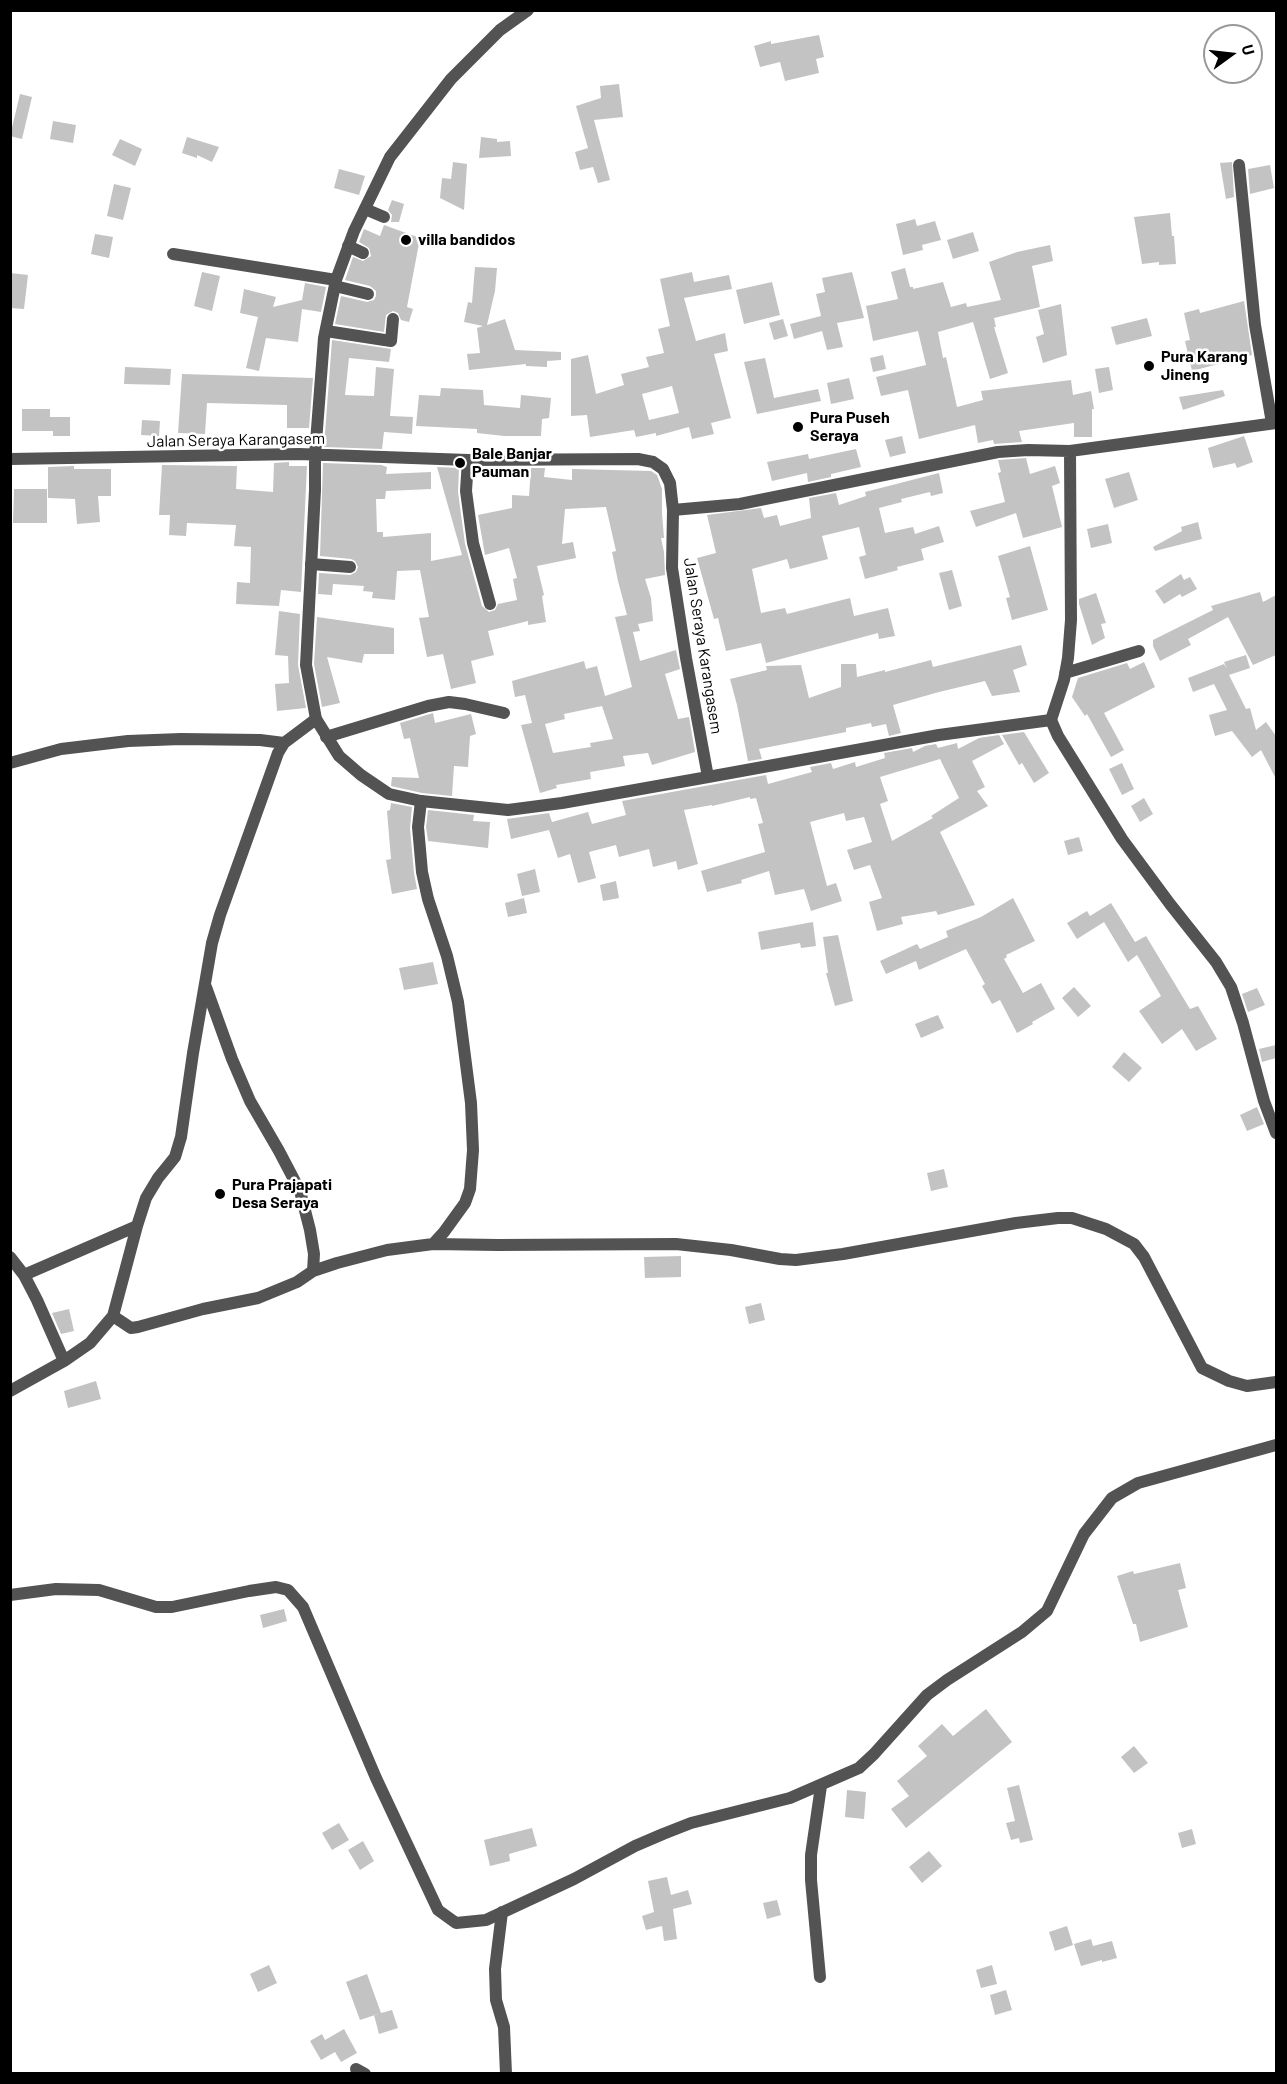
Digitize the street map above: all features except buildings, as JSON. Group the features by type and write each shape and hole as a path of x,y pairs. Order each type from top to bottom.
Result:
{"street":[{"path":"528,10 500,30 451,79 390,157 348,246 335,283 326,331 315,455 306,665 316,719 339,756 361,776 389,794 421,801 508,810 939,735 1051,720"},
{"path":"673,510 749,503 998,452 1070,451 1274,423 1255,325 1239,165"},
{"path":"365,208 384,217"},
{"path":"348,246 363,253"},
{"path":"173,254 335,283 368,294"},
{"path":"326,331 391,340 393,319"},
{"path":"1070,451 1071,620 1065,673 1059,700 1051,720 1058,736 1122,839 1216,962 1231,987 1264,1101 1276,1133"},
{"name":"Jalan Seraya Karangasem","path":"10,459 315,455 468,460 638,459 653,462 663,469 670,483 673,510 672,568 708,777"},
{"path":"468,460 466,491 473,543 490,604"},
{"path":"311,564 350,567"},
{"path":"1065,673 1139,651"},
{"path":"326,737 449,702 504,713"},
{"path":"10,1391 64,1361 90,1343 113,1316 146,1198 175,1157 212,943 220,915 284,743 316,719"},
{"path":"10,763 61,749 128,741 260,740 284,743"},
{"path":"421,801 418,827 422,872 458,1002 471,1103 473,1150 470,1188 465,1203 444,1232 432,1244"},
{"path":"205,986 246,1092 300,1191 314,1254 313,1271"},
{"path":"113,1316 131,1328 138,1327 203,1309 258,1298 297,1282 313,1271 371,1254 432,1244 676,1244 796,1260 1016,1224 1072,1218 1106,1229 1134,1244 1144,1257 1202,1368 1229,1381 1247,1386 1276,1382"},
{"path":"24,1275 137,1226"},
{"path":"10,1257 24,1275 64,1361"},
{"path":"10,1595 56,1589 99,1590 156,1607 172,1607 276,1587 288,1590 303,1607 376,1778 438,1910 456,1923 486,1920 574,1879 635,1846 691,1822 790,1798 859,1768 927,1695 1022,1632 1047,1611 1084,1534 1112,1498 1138,1483 1276,1445"},
{"path":"820,1977 811,1880 821,1785"},
{"path":"502,1912 495,1989 504,2027 506,2073"}],"place":[{"name":"villa bandidos","path":"406,240"},
{"name":"Pura Karang Jineng","path":"1149,366"},
{"name":"Pura Puseh Seraya","path":"798,427"},
{"name":"Bale Banjar Pauman","path":"460,463"},
{"name":"Pura Prajapati Desa Seraya","path":"220,1194"}]}
